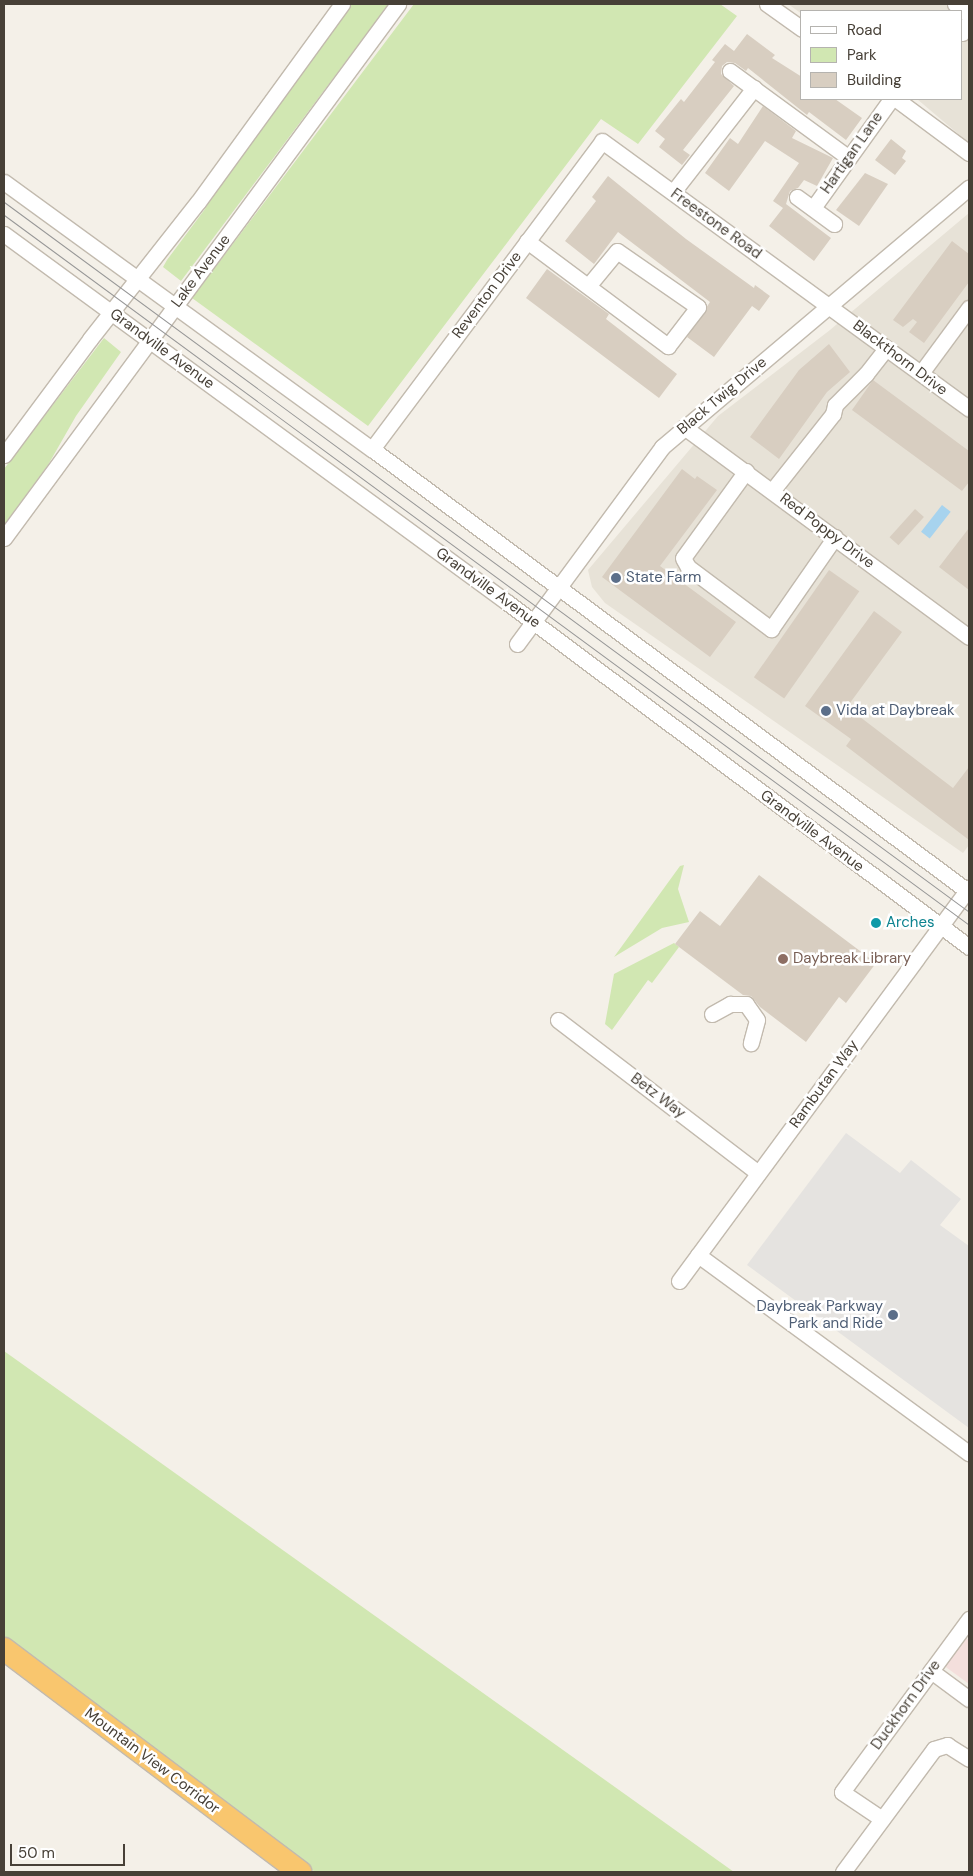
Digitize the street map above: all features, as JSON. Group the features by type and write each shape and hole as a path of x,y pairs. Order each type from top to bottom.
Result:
{"highway":[{"name":"Mountain View Corridor","path":"4,1649 300,1872"}],"street":[{"path":"4,455 342,4"},
{"name":"Lake Avenue","path":"4,538 398,4"},
{"path":"767,4 800,28"},
{"path":"730,71 849,158"},
{"path":"673,192 754,88"},
{"name":"Hartigan Lane","path":"813,208 890,100"},
{"path":"897,100 969,153"},
{"name":"Freestone Road","path":"602,140 830,307"},
{"name":"Reventon Drive","path":"372,449 602,140"},
{"path":"4,182 372,449 968,890"},
{"name":"Black Twig Drive","path":"518,644 662,447 969,188"},
{"name":"Hartigan Lane","path":"797,196 834,224"},
{"name":"Grandville Avenue","path":"4,234 533,622 969,947"},
{"path":"527,241 668,346 698,307 617,250 588,286"},
{"name":"Blackthorn Drive","path":"830,307 969,410"},
{"path":"920,373 969,308"},
{"path":"772,491 833,414 835,405 866,374 886,348"},
{"name":"Red Poppy Drive","path":"684,427 969,637"},
{"path":"746,471 683,558 688,567 771,628 835,537"},
{"name":"Rambutan Way","path":"679,1281 968,890"},
{"path":"712,1014 730,1004 746,1004 757,1020 751,1043"},
{"name":"Betz Way","path":"558,1020 758,1173"},
{"path":"698,1255 969,1453"},
{"name":"Duckhorn Drive","path":"882,1819 842,1792 969,1619"},
{"path":"931,1671 969,1699"},
{"path":"843,1872 934,1749 947,1745 969,1759"}],"shaded area":[{"path":"788,4 969,4 969,143 918,100 963,100 963,10 800,10 800,13"},
{"name":"Vida at Daybreak","path":"969,213 969,845 963,853 605,603 592,587 588,570 718,416 830,330"},
{"name":"Daybreak Parkway Park and Ride","path":"846,1133 900,1173 911,1160 961,1199 940,1225 969,1246 969,1428 747,1265"},
{"path":"969,1638 969,1684 943,1665 959,1643"}],"green space":[{"path":"348,4 389,4 181,281 163,267 167,260 205,209 233,159"},
{"path":"414,4 720,4 737,16 638,144 601,119 368,426 192,298"},
{"path":"104,338 121,352 76,416 48,465 4,525 4,469"},
{"path":"684,865 678,889 689,922 662,928 614,957 680,866"},
{"path":"674,943 679,947 652,983 648,980 612,1030 605,1024 614,974"},
{"path":"4,1351 734,1872 315,1872 4,1636"}],"water":[{"path":"942,505 951,512 930,539 921,532"}],"building":[{"path":"747,34 775,55 772,58 800,76 800,100 836,100 862,118 846,140 809,112 807,115 748,68 746,71 735,63 727,62 722,66 721,74 734,86 683,150 690,155 682,165 659,147 665,139 655,131 681,99 684,102 715,62 712,60 725,44 734,51"},
{"path":"763,106 796,131 792,138 833,158 817,186 804,180 798,188 790,191 786,204 831,238 814,261 769,226 783,208 773,201 799,163 765,141 729,191 705,173 730,138 738,144"},
{"path":"891,139 906,151 902,158 906,161 895,175 875,160"},
{"path":"865,173 888,184 859,226 836,210"},
{"path":"608,176 686,239 754,288 755,285 770,296 759,311 752,306 714,357 687,337 710,302 618,232 594,264 565,241 596,201 592,197"},
{"path":"952,241 969,254 969,282 924,343 909,332 917,322 913,319 903,327 893,320"},
{"path":"547,269 609,314 606,319 677,374 659,398 526,298"},
{"path":"829,344 850,372 827,392 779,459 750,437 799,370"},
{"path":"873,380 969,451 969,482 962,491 852,410"},
{"path":"682,469 695,479 697,476 717,490 660,566 736,622 710,657 602,577"},
{"path":"915,509 924,517 898,545 890,537"},
{"path":"969,528 969,590 939,567"},
{"path":"829,570 859,591 784,699 754,677"},
{"path":"874,611 902,632 847,707 953,788 969,767 969,840 846,746 851,739 805,706"},
{"name":"Daybreak Library","path":"759,875 876,963 846,1003 839,997 806,1042 760,1007 751,996 743,995 675,944 700,911 720,926"}],"tram line":[{"path":"4,202 969,912"},
{"path":"4,215 969,925"}],"place":[{"name":"State Farm","path":"616,578"},
{"name":"Vida at Daybreak","path":"826,711"},
{"name":"Arches","path":"876,923"},
{"name":"Daybreak Library","path":"783,959"},
{"name":"Daybreak Parkway Park and Ride","path":"893,1315"}]}
